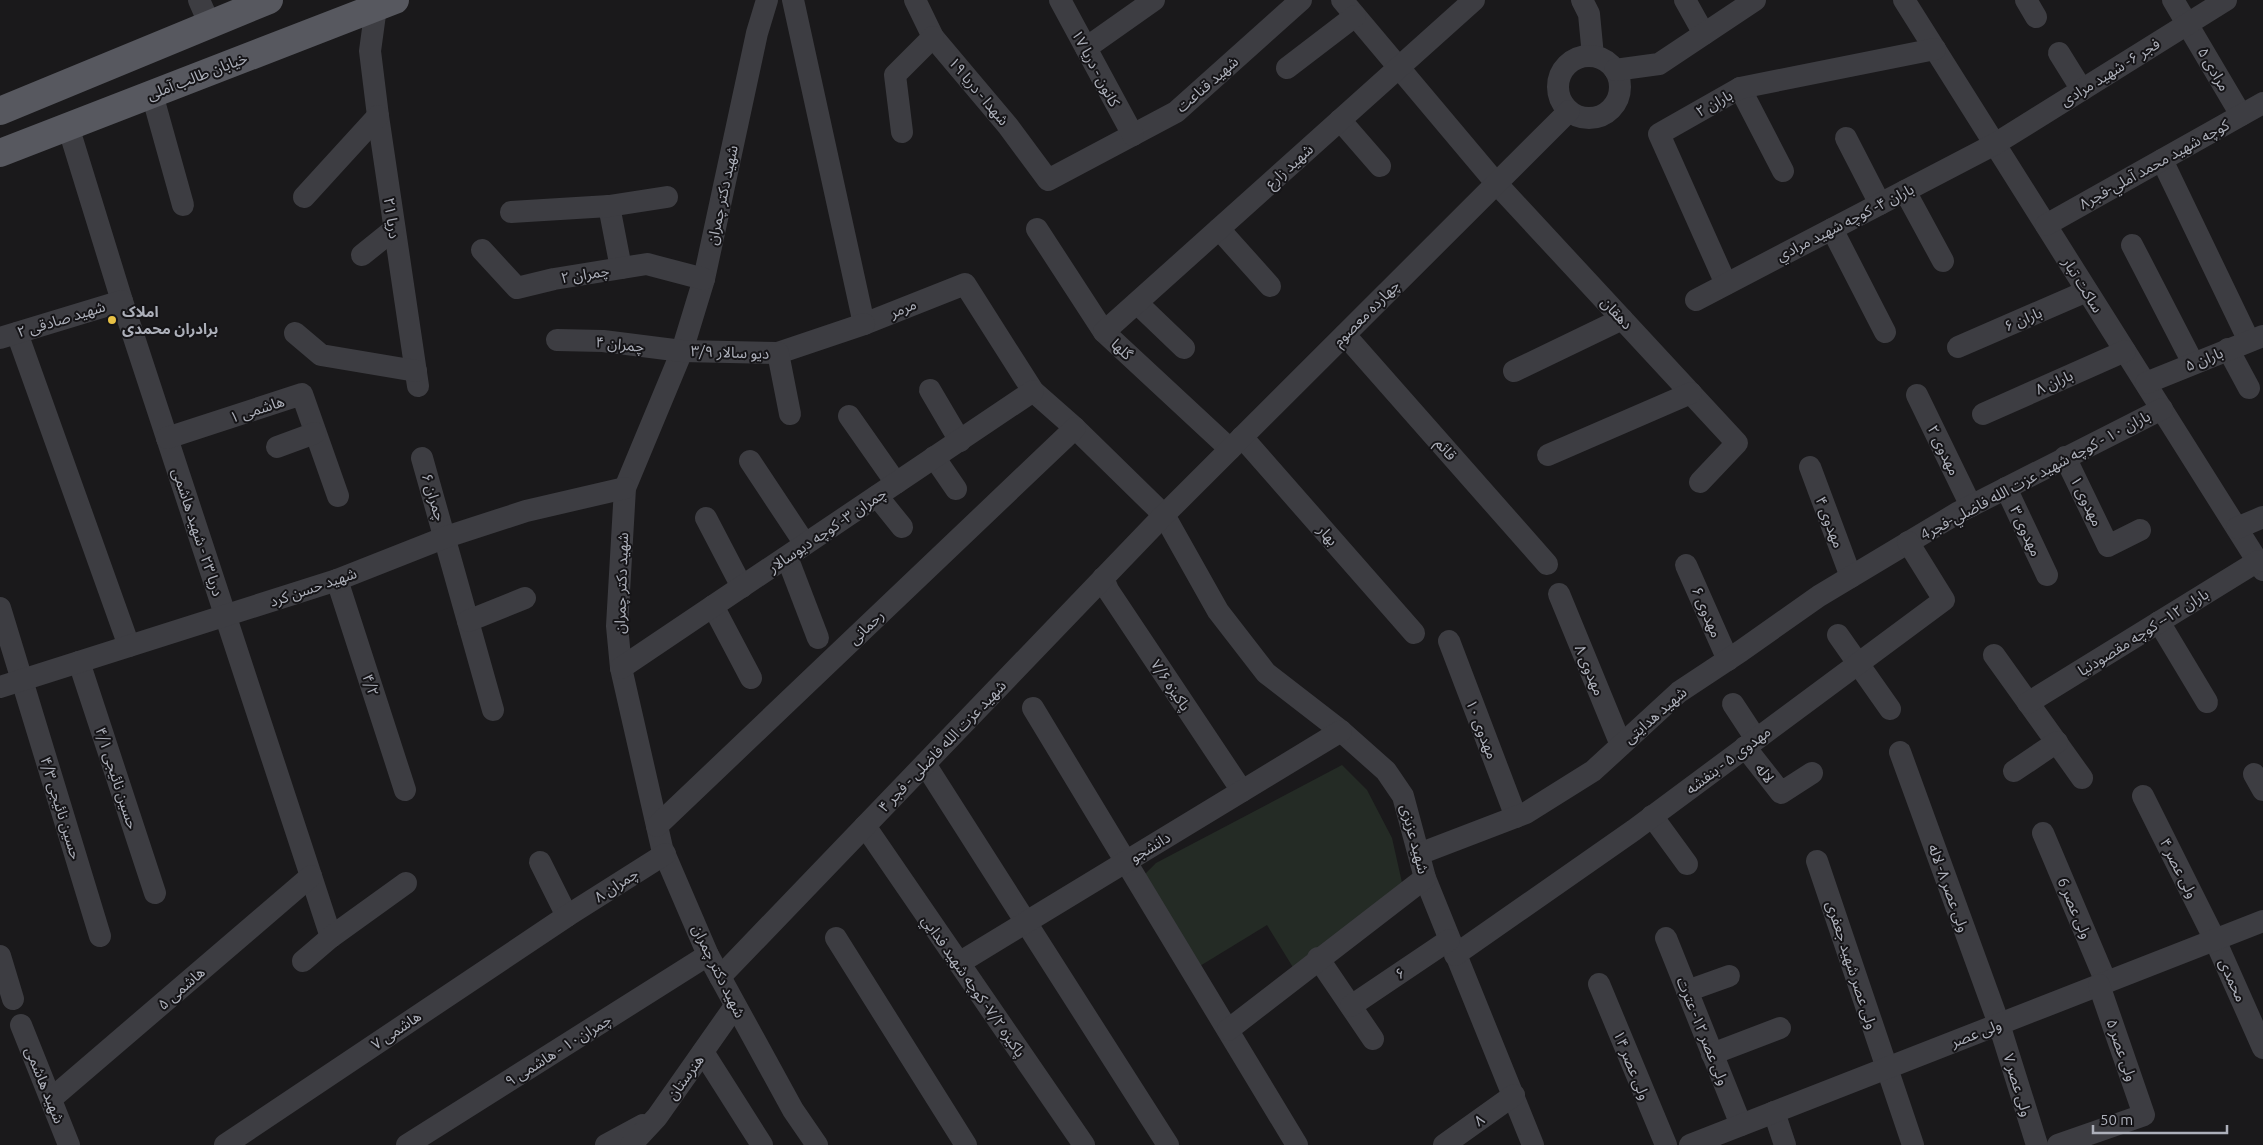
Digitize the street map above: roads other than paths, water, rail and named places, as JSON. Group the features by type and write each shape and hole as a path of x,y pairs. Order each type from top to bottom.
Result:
{"main road":[{"path":"0,111 204,12 268,0"},
{"name":"خیابان طالب آملی","path":"0,153 152,94 345,9 381,2"}],"street":[{"name":"شهید دکتر چمران","path":"767,0 757,33 704,279 682,350 625,488 617,626 621,668 665,854 708,955 793,1110 817,1145"},
{"path":"793,0 864,324"},
{"name":"شهدا - دریا ۱۹","path":"915,0 933,37 1008,126 1048,180"},
{"name":"کانون - دریا ۱۷","path":"1060,0 1133,136"},
{"path":"1086,48 1154,0"},
{"name":"شهید قناعت","path":"1048,180 1176,112 1301,0"},
{"name":"شهید زارع","path":"1104,332 1474,0"},
{"path":"1582,0 1589,14 1593,56"},
{"path":"1685,0 1704,34"},
{"path":"1615,70 1659,64 1755,0"},
{"name":"ساکت تبار","path":"1904,0 2260,566"},
{"name":"مرادی ۵","path":"2173,0 2241,116"},
{"name":"فجر ۶- شهید مرادی","path":"1995,144 2226,0"},
{"name":"دریا ۲۱","path":"295,333 321,355 417,378 394,230 370,50 381,2"},
{"path":"1287,68 1348,8"},
{"name":"دهقان","path":"1348,8 1496,183 1737,443 1700,482"},
{"name":"دریا ۲۱","path":"345,9 370,50"},
{"path":"902,132 895,75 933,37"},
{"name":"باران ۲","path":"1726,284 1659,134 1740,88 1935,49"},
{"path":"2059,53 2082,90"},
{"path":"1583,56 1593,56 1604,59 1615,70 1620,79 1620,89 1613,107 1606,113 1587,118 1569,111 1559,94 1558,84 1561,74 1574,60 1583,56"},
{"path":"1740,88 1783,171"},
{"path":"152,94 183,205"},
{"name":"كوچه شهيد محمد آملي-فجر۸","path":"2046,225 2263,104"},
{"name":"چهارده معصوم","path":"1164,515 1569,111"},
{"path":"304,197 378,116"},
{"path":"1340,120 1380,166"},
{"name":"دریا ۲۳ - شهید هاشمی","path":"68,126 122,301 331,937"},
{"path":"1846,138 1880,204"},
{"name":"باران ۴- كوچه شهيد مرادي","path":"1696,300 1995,144"},
{"path":"2162,160 2247,342 2249,388"},
{"path":"1905,191 1943,261"},
{"path":"511,212 609,206 667,197"},
{"path":"609,206 621,268"},
{"path":"1219,229 1270,286"},
{"path":"1832,229 1885,332"},
{"path":"362,255 394,230"},
{"name":"گلها","path":"1037,230 1104,332 1236,443"},
{"path":"2132,245 2192,363"},
{"name":"چمران ۲","path":"482,250 517,288 554,279 647,264 704,279"},
{"name":"مرمر","path":"864,324 965,284 1032,391 1075,428 1164,515"},
{"name":"باران ۶","path":"1958,347 2087,291"},
{"name":"شهید صادقی ۲","path":"9,335 122,301"},
{"path":"1137,303 1184,348"},
{"path":"1514,371 1622,319"},
{"name":"دیو سالار ۳/۹","path":"682,350 778,353 864,324"},
{"path":"9,335 129,646"},
{"name":"قائم","path":"1345,335 1547,564"},
{"name":"چمران ۴","path":"557,340 603,341 682,350"},
{"name":"باران ۵","path":"2146,383 2247,342"},
{"name":"باران ۸","path":"1983,414 2125,351"},
{"path":"778,353 790,414"},
{"path":"930,390 960,440"},
{"name":"چمران ۳- كوچه ديوسالار","path":"621,668 1032,391"},
{"path":"1548,455 1691,393"},
{"name":"هاشمی ۱","path":"167,438 302,394 338,496"},
{"name":"مهدوی ۲","path":"1918,395 1971,506"},
{"name":"باران ۱۰ - كوچه شهيد عزت الله فاضلي-فجر4","path":"1908,542 1971,506 2162,409"},
{"path":"849,416 886,490 902,527"},
{"name":"رحمانی","path":"657,826 1075,428"},
{"path":"277,446 316,433"},
{"name":"بهار","path":"1236,443 1414,634"},
{"path":"934,457 956,489"},
{"name":"مهدوی ۱","path":"2065,457 2108,546 2140,530"},
{"name":"چمران ۶","path":"422,458 446,537 493,710"},
{"path":"750,461 796,550 818,638"},
{"name":"مهدوی ۴","path":"1810,467 1851,577"},
{"name":"شهید حسن کرد","path":"0,687 337,580 446,537 526,510 625,488"},
{"name":"مهدوی ۳","path":"2006,488 2047,575"},
{"name":"شهید عزت الله فاضلی - فجر ۴","path":"720,977 1164,515"},
{"name":"شهید عزیزی","path":"1164,515 1218,611 1266,673 1341,731 1386,770 1403,796 1425,878 1533,1145"},
{"path":"2236,528 2263,517"},
{"path":"706,518 742,586"},
{"name":"شهید هدایتی","path":"1418,854 1516,817 1593,771 1679,692 1820,596 1908,542"},
{"name":"مهدوی ۵ - بنفشه","path":"1452,948 1652,816 1944,600 1908,542"},
{"name":"مهدوی ۶","path":"1686,565 1728,660"},
{"name":"باران ۱۲-- كوچه مقصودنيا","path":"2028,702 2159,622 2260,566"},
{"name":"پاکیزه ۷/۶","path":"1103,578 1108,590 1242,791"},
{"name":"۴/۲","path":"337,580 405,790"},
{"name":"مهدوی ۸","path":"1559,594 1622,745"},
{"path":"468,620 525,598"},
{"path":"712,606 751,678"},
{"path":"0,608 22,680"},
{"path":"2159,622 2207,702"},
{"path":"1838,635 1890,710"},
{"name":"مهدوی ۱۰","path":"1448,641 1516,817"},
{"path":"1994,655 2082,778"},
{"name":"حسین نائیجی ۴/۱","path":"79,662 155,893"},
{"name":"حسین نائیجی ۴/۳","path":"22,680 100,936"},
{"path":"1733,704 1751,743"},
{"path":"1033,708 1297,1145"},
{"name":"دانشجو","path":"959,963 1341,731"},
{"path":"2014,771 2057,742"},
{"name":"لاله","path":"1751,743 1781,793 1812,773"},
{"name":"ولی عصر ۸- لاله","path":"1900,752 1999,1024"},
{"path":"925,764 1168,1145"},
{"name":"ولی عصر ۴","path":"2143,796 2215,940"},
{"path":"1652,816 1687,864"},
{"name":"پاکیزه ۷/۲- كوچه شهيد فدايي","path":"865,826 1084,1145"},
{"name":"ولی عصر 6","path":"2043,834 2103,983"},
{"name":"چمران ۸","path":"567,916 665,854"},
{"name":"ولی عصر شهید جعفری","path":"1817,861 1913,1145"},
{"path":"540,862 567,916"},
{"name":"هاشمی ۵","path":"51,1099 311,876"},
{"path":"1228,1030 1318,958 1425,878"},
{"path":"303,961 331,937 406,883"},
{"name":"هاشمی ۷","path":"225,1145 567,916"},
{"name":"ولی عصر","path":"1690,1145 2263,921"},
{"path":"836,938 966,1145"},
{"name":"ولی عصر ۱۲- عترت","path":"1666,938 1740,1125"},
{"name":"محمدی","path":"2215,940 2263,1048"},
{"name":"۶","path":"1351,1006 1452,948"},
{"name":"چمران۱۰ - هاشمی ۹","path":"407,1145 708,955"},
{"path":"0,956 13,999"},
{"path":"1318,958 1373,1039"},
{"path":"1687,991 1729,976"},
{"name":"ولی عصر ۵","path":"2103,983 2144,1115 2112,1136"},
{"name":"ولی عصر ۱۴","path":"1599,984 1666,1145"},
{"name":"هنرستان","path":"631,1145 657,1117 735,1006"},
{"name":"ولی عصر ۷","path":"1999,1024 2037,1145"},
{"name":"شهید هاشمی","path":"21,1025 69,1145"},
{"path":"1712,1054 1780,1028"},
{"path":"704,1052 762,1145"},
{"name":"۸","path":"1444,1145 1514,1095"},
{"path":"1774,1112 1785,1145"},
{"path":"606,1145 657,1117"},
{"path":"2058,1145 2112,1136"}],"place":[{"name":"املاک برادران محمدی","path":"112,320"}]}
